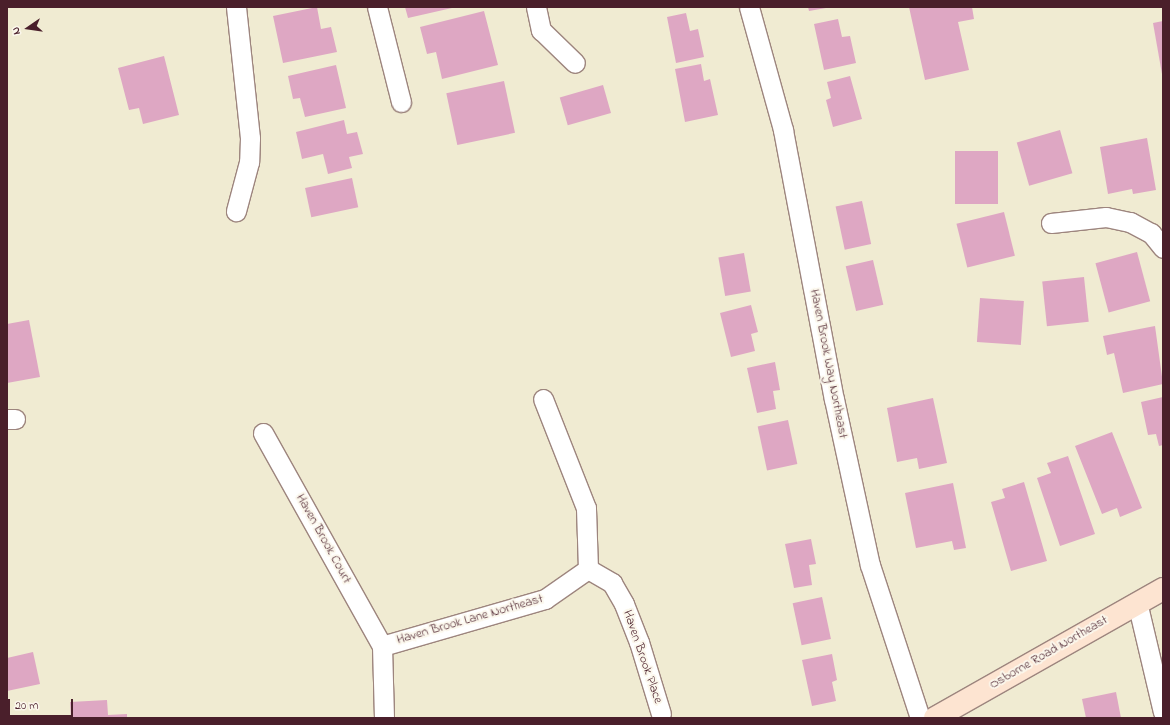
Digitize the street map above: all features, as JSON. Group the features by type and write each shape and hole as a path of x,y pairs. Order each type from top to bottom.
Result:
{"street":[{"path":"236,7 250,138 250,162 236,211"},
{"path":"377,7 401,102"},
{"path":"536,7 541,30 575,62"},
{"name":"Haven Brook Way Northeast","path":"749,7 783,130 834,399 870,565 920,718"},
{"path":"1051,223 1106,217 1130,222 1151,233 1163,248"},
{"path":"543,399 586,508 588,570"},
{"name":"Haven Brook Court","path":"263,433 382,646"},
{"name":"Haven Brook Lane Northeast","path":"384,718 382,646 545,599 588,570"},
{"name":"Haven Brook Place","path":"588,570 612,583 624,604 639,642 662,714"},
{"name":"Osborne Road Northeast","path":"935,718 1136,602 1163,588"},
{"path":"1136,602 1163,712"}],"building":[{"path":"317,7 321,29 331,27 337,52 283,63 273,16"},
{"path":"405,7 451,7 452,8 408,18"},
{"path":"808,7 826,7 826,8 809,11"},
{"path":"909,7 972,7 974,19 958,22 969,70 925,80"},
{"path":"484,11 498,65 442,79 436,52 427,54 420,27"},
{"path":"686,13 690,31 698,29 704,57 676,63 667,17"},
{"path":"838,19 842,37 850,36 856,63 824,70 814,24"},
{"path":"1163,21 1163,74 1162,74 1153,23"},
{"path":"164,56 179,115 143,124 139,108 129,110 118,68"},
{"path":"701,64 704,81 710,79 718,115 685,122 675,69"},
{"path":"336,65 346,108 305,117 300,98 293,99 288,76"},
{"path":"850,76 862,119 833,127 826,100 831,98 827,82"},
{"path":"504,81 515,133 457,145 446,93"},
{"path":"603,85 611,113 568,125 560,97"},
{"path":"344,120 347,134 357,132 363,154 349,157 352,168 328,174 323,154 302,159 296,132"},
{"path":"1060,130 1072,173 1029,186 1017,142"},
{"path":"1147,138 1156,190 1133,194 1132,189 1108,194 1100,147"},
{"path":"955,151 998,151 998,204 955,204"},
{"path":"352,178 358,207 311,217 305,188"},
{"path":"862,201 871,244 845,250 836,207"},
{"path":"1004,212 1015,256 967,268 956,224"},
{"path":"1137,252 1150,301 1109,312 1095,263"},
{"path":"744,253 751,291 725,296 718,258"},
{"path":"873,260 883,305 856,311 846,266"},
{"path":"1084,277 1089,322 1047,326 1042,281"},
{"path":"980,298 1024,301 1021,345 977,342"},
{"path":"751,305 758,332 751,334 755,351 731,357 720,313"},
{"path":"29,320 40,377 7,383 7,324"},
{"path":"1155,326 1163,384 1123,393 1114,353 1107,355 1103,336"},
{"path":"775,362 780,390 773,391 776,409 757,413 747,368"},
{"path":"1163,397 1163,445 1159,446 1156,434 1148,435 1141,402"},
{"path":"933,398 947,463 919,469 917,458 897,462 887,408"},
{"path":"788,420 797,464 767,470 758,426"},
{"path":"1112,432 1142,508 1120,517 1117,508 1102,514 1075,446"},
{"path":"1068,456 1095,534 1060,546 1037,478 1051,473 1047,463"},
{"path":"1024,482 1047,561 1011,571 991,502 1005,498 1002,489"},
{"path":"953,483 966,548 954,550 952,541 916,548 905,493"},
{"path":"811,539 816,564 809,565 812,585 794,588 785,544"},
{"path":"822,597 831,639 802,645 793,603"},
{"path":"33,652 40,684 7,691 7,658"},
{"path":"832,654 837,680 832,682 836,701 812,706 802,660"},
{"path":"1116,692 1121,718 1086,718 1082,699"},
{"path":"107,700 108,715 127,714 127,718 71,718 70,702"}]}
